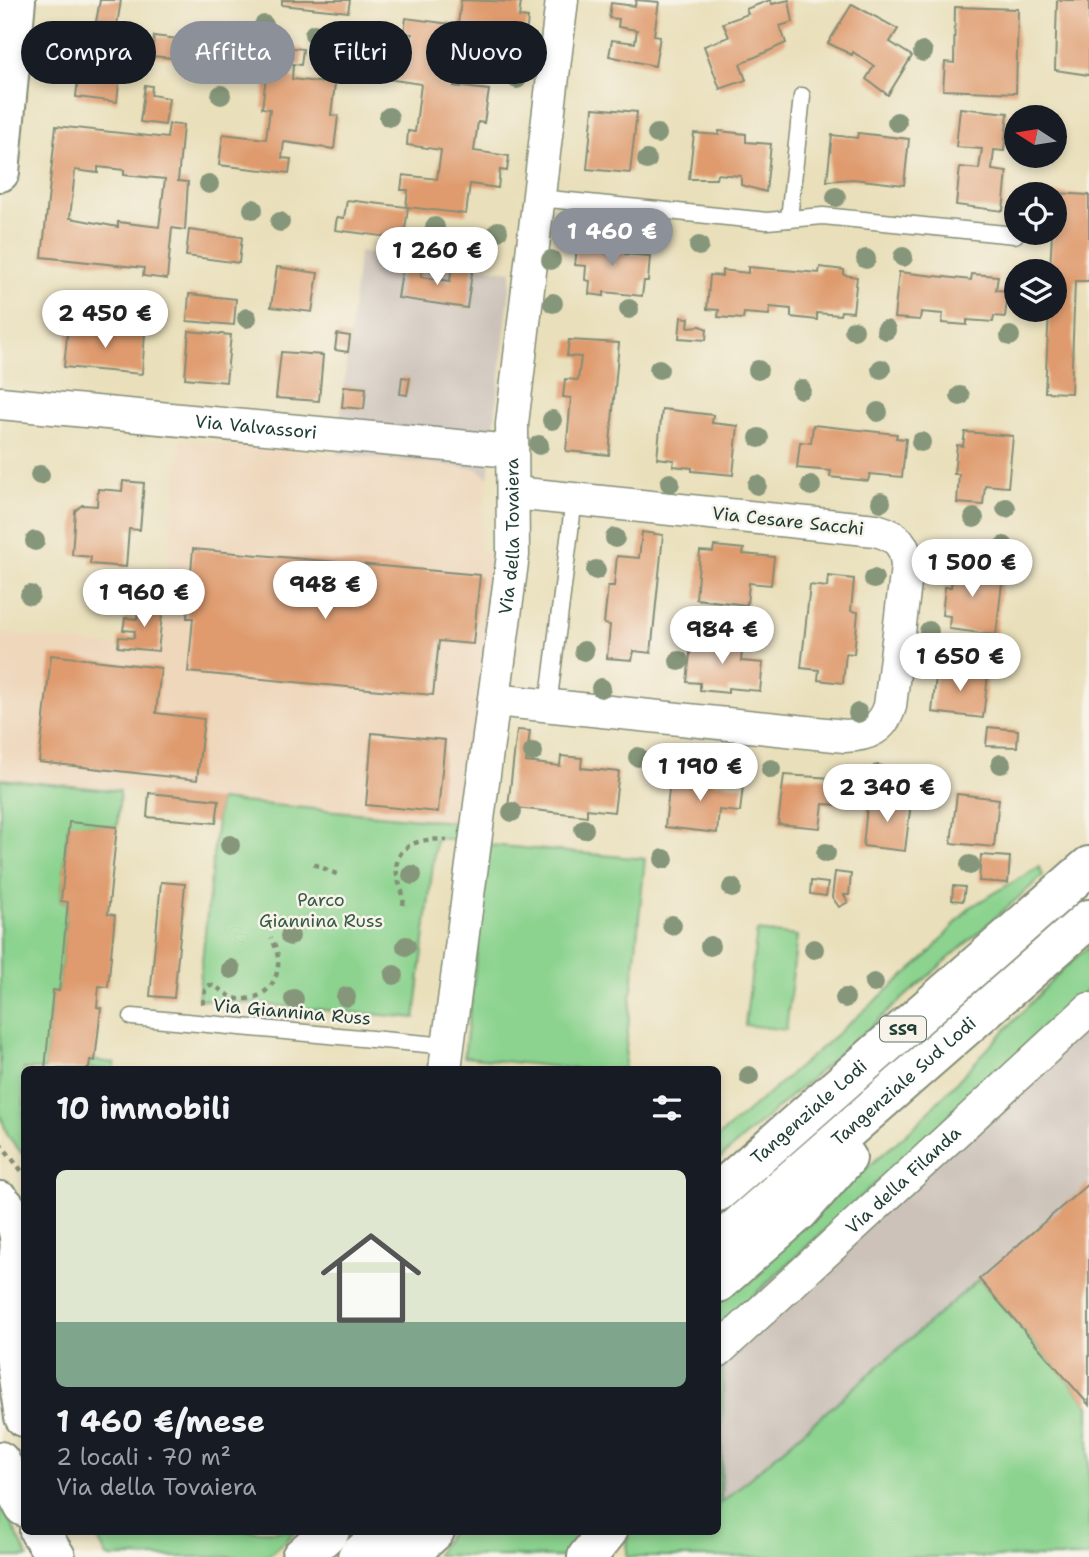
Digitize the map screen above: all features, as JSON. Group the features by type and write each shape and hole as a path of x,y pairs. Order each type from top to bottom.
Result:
{"main road":[{"path":"0,172 10,2"},
{"name":"Tangenziale Lodi","path":"721,1189 1089,866"},
{"name":"Tangenziale Sud Lodi","path":"721,1241 1089,919"},
{"path":"721,1280 799,1212 870,1131 882,1101"},
{"path":"0,1201 15,1221 20,1240 19,1259 7,1286 21,1398"},
{"path":"0,1461 21,1501"},
{"path":"42,1535 56,1557"},
{"path":"57,1535 66,1557"},
{"path":"301,1557 326,1535"},
{"path":"357,1557 382,1535"},
{"path":"406,1557 431,1535"},
{"path":"587,1557 606,1535"}],"street":[{"name":"Via della Tovaiera","path":"447,1057 513,555 514,493 511,452 562,0"},
{"name":"Via Valvassori","path":"0,403 511,452"},
{"name":"Via Cesare Sacchi","path":"494,700 845,736 858,735 879,727 890,706 907,567 906,552 900,541 889,534 514,493"},
{"name":"Via della Filanda","path":"721,1348 1089,1009"},
{"path":"608,1557 610,1535"}],"lane":[{"path":"789,219 802,96"},
{"path":"539,198 767,221 823,216 1004,235"},
{"path":"548,706 574,499"},
{"name":"Via Giannina Russ","path":"132,1017 201,1023 447,1057"}],"path":[{"path":"403,905 397,865 408,845 424,839 475,843"},
{"path":"314,864 341,876"},
{"path":"201,1023 205,990 209,985 239,999 255,997 270,987 275,979 279,961 271,938"},
{"path":"0,1143 21,1170"}],"shaded area":[{"path":"359,252 512,271 488,478 479,469 336,454"},
{"path":"181,439 479,469 488,478 479,551 498,553 462,823 0,779 0,633 158,651"},
{"path":"1089,988 1089,1405 979,1279 721,1502 725,1321"}],"green space":[{"path":"0,779 120,791 117,827 69,823 61,901 68,902 59,991 53,991 45,1066 21,1066 21,1152 8,1136 0,1114"},
{"name":"Parco Giannina Russ","path":"219,800 462,823 460,840 436,838 415,1018 198,999"},
{"path":"490,845 645,859 624,1066 549,1066 464,1057"},
{"path":"1039,867 1043,876 721,1157 721,1134 926,957 969,908"},
{"path":"757,931 797,936 786,1030 745,1025"},
{"path":"1089,946 1089,988 721,1325 721,1295 915,1126 1061,971"},
{"path":"90,1060 115,1063 114,1066 89,1066"},
{"path":"979,1279 1089,1405 1089,1557 627,1557 628,1535 721,1535 721,1503"},
{"path":"723,1368 721,1503 721,1371"},
{"path":"0,1501 28,1557 0,1557"},
{"path":"96,1535 292,1535 267,1557 107,1557"},
{"path":"448,1535 587,1535 562,1557 436,1555"}],"building":[{"path":"100,0 121,0 118,21 96,21"},
{"path":"282,0 350,0 348,12 282,5"},
{"path":"461,0 521,2 519,17 528,18 528,21 458,21"},
{"path":"636,0 659,2 654,35 660,36 655,66 609,56 612,40 635,43 637,30 618,27 619,19 609,18 611,3 635,6"},
{"path":"770,0 772,4 789,0 793,22 780,26 786,43 740,64 746,80 720,89 704,46 729,37 723,23 748,14 746,9"},
{"path":"1057,0 1089,0 1089,75 1055,70"},
{"path":"852,4 898,29 890,42 912,56 888,95 866,79 874,66 853,52 852,55 828,43"},
{"path":"955,7 1018,9 1016,93 943,90 945,62 954,63"},
{"path":"406,18 428,21 426,21 426,84 454,84 489,90 484,123 478,122 474,151 509,156 507,171 500,170 498,188 470,184 466,214 408,207 404,239 335,230 337,217 344,218 347,200 406,207 408,190 401,190 403,175 437,179 441,150 407,145 408,131 415,132 421,84 412,83 412,21 406,21"},
{"path":"156,36 170,38 170,58 156,56"},
{"path":"295,48 303,49 301,65 295,64"},
{"path":"295,79 309,81 309,84 335,84 331,115 338,116 334,149 284,142 282,158 291,159 289,173 219,165 223,134 266,139 270,109 262,108 265,84 295,84"},
{"path":"77,84 119,84 117,102 76,97"},
{"path":"145,85 152,86 151,95 169,98 165,125 140,122"},
{"path":"593,108 637,112 630,173 587,169"},
{"path":"960,108 1004,113 1004,151 994,150 992,170 1007,172 1003,211 956,205 960,167 979,169 982,149 956,147"},
{"path":"169,124 183,125 178,181 188,182 185,230 172,228 167,279 143,276 144,268 42,257 56,126 167,138","holes":["98,167 124,170 124,175 165,179 159,227 118,222 118,227 70,218 75,170 98,173"]},
{"path":"719,131 746,134 746,142 771,144 766,192 741,185 741,176 717,174 716,179 689,179 694,133 719,135"},
{"path":"858,133 909,139 904,185 853,179 827,181 832,135 857,138"},
{"path":"1067,194 1089,195 1089,281 1075,281 1071,393 1045,392 1048,322 1067,322 1067,259 1051,259 1051,245 1067,245"},
{"path":"189,230 242,237 239,263 186,256"},
{"path":"578,239 625,243 625,254 650,256 648,281 644,281 642,296 604,292 604,296 589,294 590,281 585,280 586,266 575,265"},
{"path":"452,264 473,266 467,308 398,298 403,265 422,268 421,277 450,281"},
{"path":"277,267 318,273 312,312 271,307"},
{"path":"748,267 819,273 820,267 844,270 844,275 857,277 853,312 841,311 840,315 817,313 817,320 791,317 791,309 770,307 769,315 744,313 743,319 718,317 719,310 707,309 710,275 722,276 722,270 748,273"},
{"path":"899,272 971,280 972,274 998,276 996,290 1004,291 1004,317 994,316 993,322 967,320 967,325 942,323 943,314 921,312 920,320 894,318"},
{"path":"189,294 236,299 234,325 187,321"},
{"path":"681,317 689,318 688,327 701,326 707,329 706,340 679,338"},
{"path":"68,326 145,333 142,374 64,367"},
{"path":"189,331 231,335 226,382 185,378"},
{"path":"337,334 350,336 348,352 335,350"},
{"path":"569,340 619,343 609,455 566,451 571,398 563,397 565,379 578,380 581,357 567,356"},
{"path":"281,352 323,355 319,401 276,398"},
{"path":"402,377 410,378 407,395 400,394"},
{"path":"344,386 366,388 364,409 342,407"},
{"path":"662,409 713,415 712,423 738,426 733,475 692,471 692,468 673,466 674,460 657,458"},
{"path":"813,425 897,434 896,438 906,439 902,477 870,474 868,481 830,477 831,471 797,468 800,442 811,443"},
{"path":"965,432 1013,436 1008,487 985,485 983,505 957,503 959,474 954,474 957,445 963,446"},
{"path":"123,481 144,483 140,530 129,529 126,567 90,564 91,557 72,555 75,511 82,505 97,506 98,489 122,491"},
{"path":"642,532 663,535 651,653 634,651 632,660 607,658 610,625 604,624 608,586 614,586 617,556 639,558"},
{"path":"714,546 744,549 743,554 774,557 771,585 749,583 747,605 696,599 700,551 713,552"},
{"path":"193,549 480,575 473,644 439,641 433,695 188,672 193,618 187,618"},
{"path":"954,558 983,561 980,581 1002,583 996,635 949,629 950,616 942,615 945,587 951,587"},
{"path":"828,576 854,579 851,611 858,612 854,654 846,653 843,683 818,680 819,670 801,668 810,585 827,587"},
{"path":"139,603 163,606 158,651 118,647 119,637 134,638 135,631 123,630 125,618 137,619"},
{"path":"692,635 743,640 741,661 763,663 760,691 728,688 728,693 700,690 700,683 687,682"},
{"path":"51,655 161,668 156,713 204,719 197,780 39,762"},
{"path":"937,668 988,674 983,718 932,712"},
{"path":"988,727 1018,730 1017,747 986,746"},
{"path":"517,730 530,731 526,762 560,766 561,756 582,758 581,768 619,772 614,812 587,809 587,816 508,807"},
{"path":"372,733 445,740 438,812 366,805"},
{"path":"684,775 712,777 712,782 743,786 740,812 719,810 717,833 665,827 670,780 684,781"},
{"path":"784,775 865,780 862,806 823,804 820,828 778,824"},
{"path":"149,793 219,800 216,823 147,817"},
{"path":"957,794 999,799 994,847 951,843"},
{"path":"868,797 911,802 905,851 863,846"},
{"path":"69,822 117,827 108,914 115,915 108,987 99,986 97,1007 101,1008 95,1061 90,1060 89,1066 45,1066 53,990 59,991 68,902 61,901"},
{"path":"981,855 1010,857 1008,883 979,881"},
{"path":"835,872 851,874 849,895 844,895 848,902 839,907 832,897"},
{"path":"811,881 828,883 826,896 810,894"},
{"path":"161,882 185,884 174,998 150,996"},
{"path":"953,886 965,887 963,901 952,900"},
{"path":"1089,1183 1089,1405 979,1279"}]}
